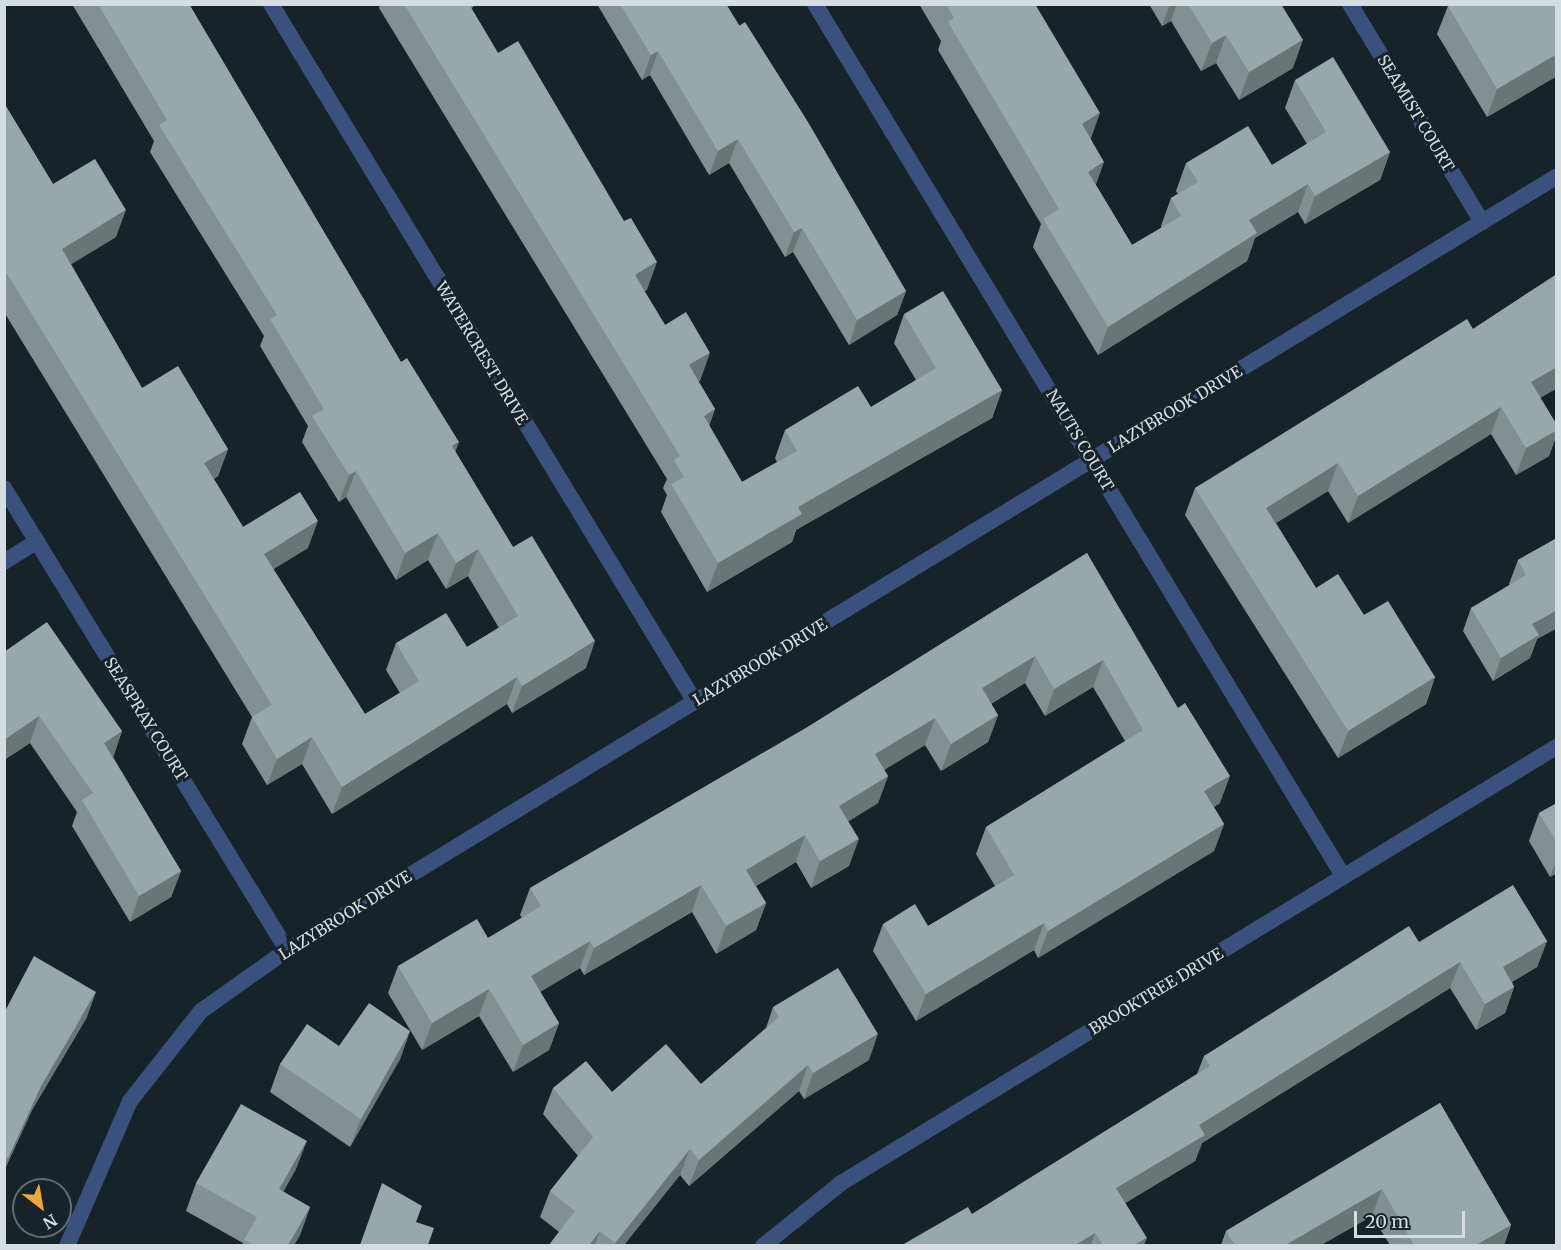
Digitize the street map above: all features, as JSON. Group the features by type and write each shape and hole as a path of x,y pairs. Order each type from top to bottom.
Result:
{"street":[{"name":"WATERCREST DRIVE","path":"270,4 695,702"},
{"name":"NAUTS COURT","path":"815,4 1344,876"},
{"name":"SEAMIST COURT","path":"1350,4 1482,222"},
{"name":"LAZYBROOK DRIVE","path":"67,1245 130,1101 201,1011 287,950 1557,177"},
{"name":"SEASPRAY COURT","path":"4,488 287,950"},
{"path":"4,561 37,541"},
{"name":"BROOKTREE DRIVE","path":"763,1245 841,1183 1557,747"}],"building":[{"path":"98,4 189,4 401,362 407,358 459,442 452,446 513,547 532,536 595,641 522,686 517,677 342,787 312,737 277,759 252,717 272,705 4,269 4,103 53,184 95,159 126,210 62,249 142,388 178,366 228,449 204,463 243,527 300,492 318,521 264,554 365,714 419,681 396,643 446,613 467,647 518,616 478,549 456,563 438,533 405,553 356,471 349,475 312,416 324,409 270,319 277,315 159,125 167,120"},
{"path":"404,4 469,4 498,53 518,41 624,221 631,218 657,262 635,275 665,325 686,312 710,353 689,365 715,409 704,416 742,482 797,451 785,430 858,386 871,407 936,368 904,314 943,291 1002,390 798,507 802,514 718,563 671,484 684,477 674,460 680,456"},
{"path":"620,4 726,4 739,26 745,22 808,122 906,291 857,320 802,228 794,232 738,139 718,151 658,51 651,55"},
{"path":"946,4 1035,4 1100,113 1082,124 1104,162 1088,172 1132,245 1181,216 1171,198 1198,182 1186,163 1248,126 1272,165 1326,132 1295,80 1333,57 1390,152 1315,196 1308,184 1249,220 1257,233 1108,327 1043,219 1059,209 948,22 954,18"},
{"path":"1188,4 1281,4 1303,40 1249,72 1226,35 1212,43"},
{"path":"1451,4 1557,4 1557,54 1497,89 1448,6"},
{"path":"1557,274 1557,367 1531,382 1557,425 1557,430 1526,448 1501,407 1358,496 1338,463 1266,508 1316,588 1338,574 1364,615 1388,601 1435,677 1348,731 1195,488 1467,319 1473,329"},
{"path":"1557,538 1557,610 1532,624 1539,635 1501,658 1471,608 1526,575 1518,560"},
{"path":"1087,553 1178,708 1185,703 1230,776 1204,791 1224,824 1048,931 1044,923 926,994 883,924 915,904 928,926 1014,875 986,827 1143,730 1103,660 1054,689 1035,656 982,688 998,715 951,744 935,718 875,754 888,776 839,806 859,839 820,861 805,835 746,870 766,903 726,926 701,885 594,948 590,941 531,976 559,1023 523,1045 489,989 432,1023 398,966 477,919 488,938 541,906 530,888 806,728"},
{"path":"47,622 122,731 104,743 181,871 139,896 82,800 93,793 39,716 4,740 4,652"},
{"path":"1557,803 1557,843 1539,813"},
{"path":"1513,885 1547,941 1503,967 1514,987 1485,1004 1460,962 1199,1125 1205,1135 1116,1188 1147,1238 1134,1245 1103,1245 1095,1233 1075,1245 902,1245 968,1207 972,1214 1210,1066 1204,1056 1409,926 1419,942"},
{"path":"34,956 96,992 41,1086 8,1158 4,1156 4,1013"},
{"path":"838,968 878,1034 813,1073 808,1065 699,1160 690,1149 615,1243 600,1231 589,1245 549,1245 575,1211 550,1191 593,1137 553,1088 586,1061 612,1092 666,1044 701,1084 779,1017 773,1007"},
{"path":"369,1003 410,1031 361,1119 280,1064 307,1024 339,1046"},
{"path":"1440,1103 1511,1225 1476,1245 1414,1245 1382,1189 1288,1245 1235,1245 1226,1231"},
{"path":"241,1104 307,1141 279,1189 310,1207 288,1245 254,1245 244,1240 257,1217 196,1183"},
{"path":"382,1183 422,1206 416,1222 434,1228 428,1245 360,1245"}]}
